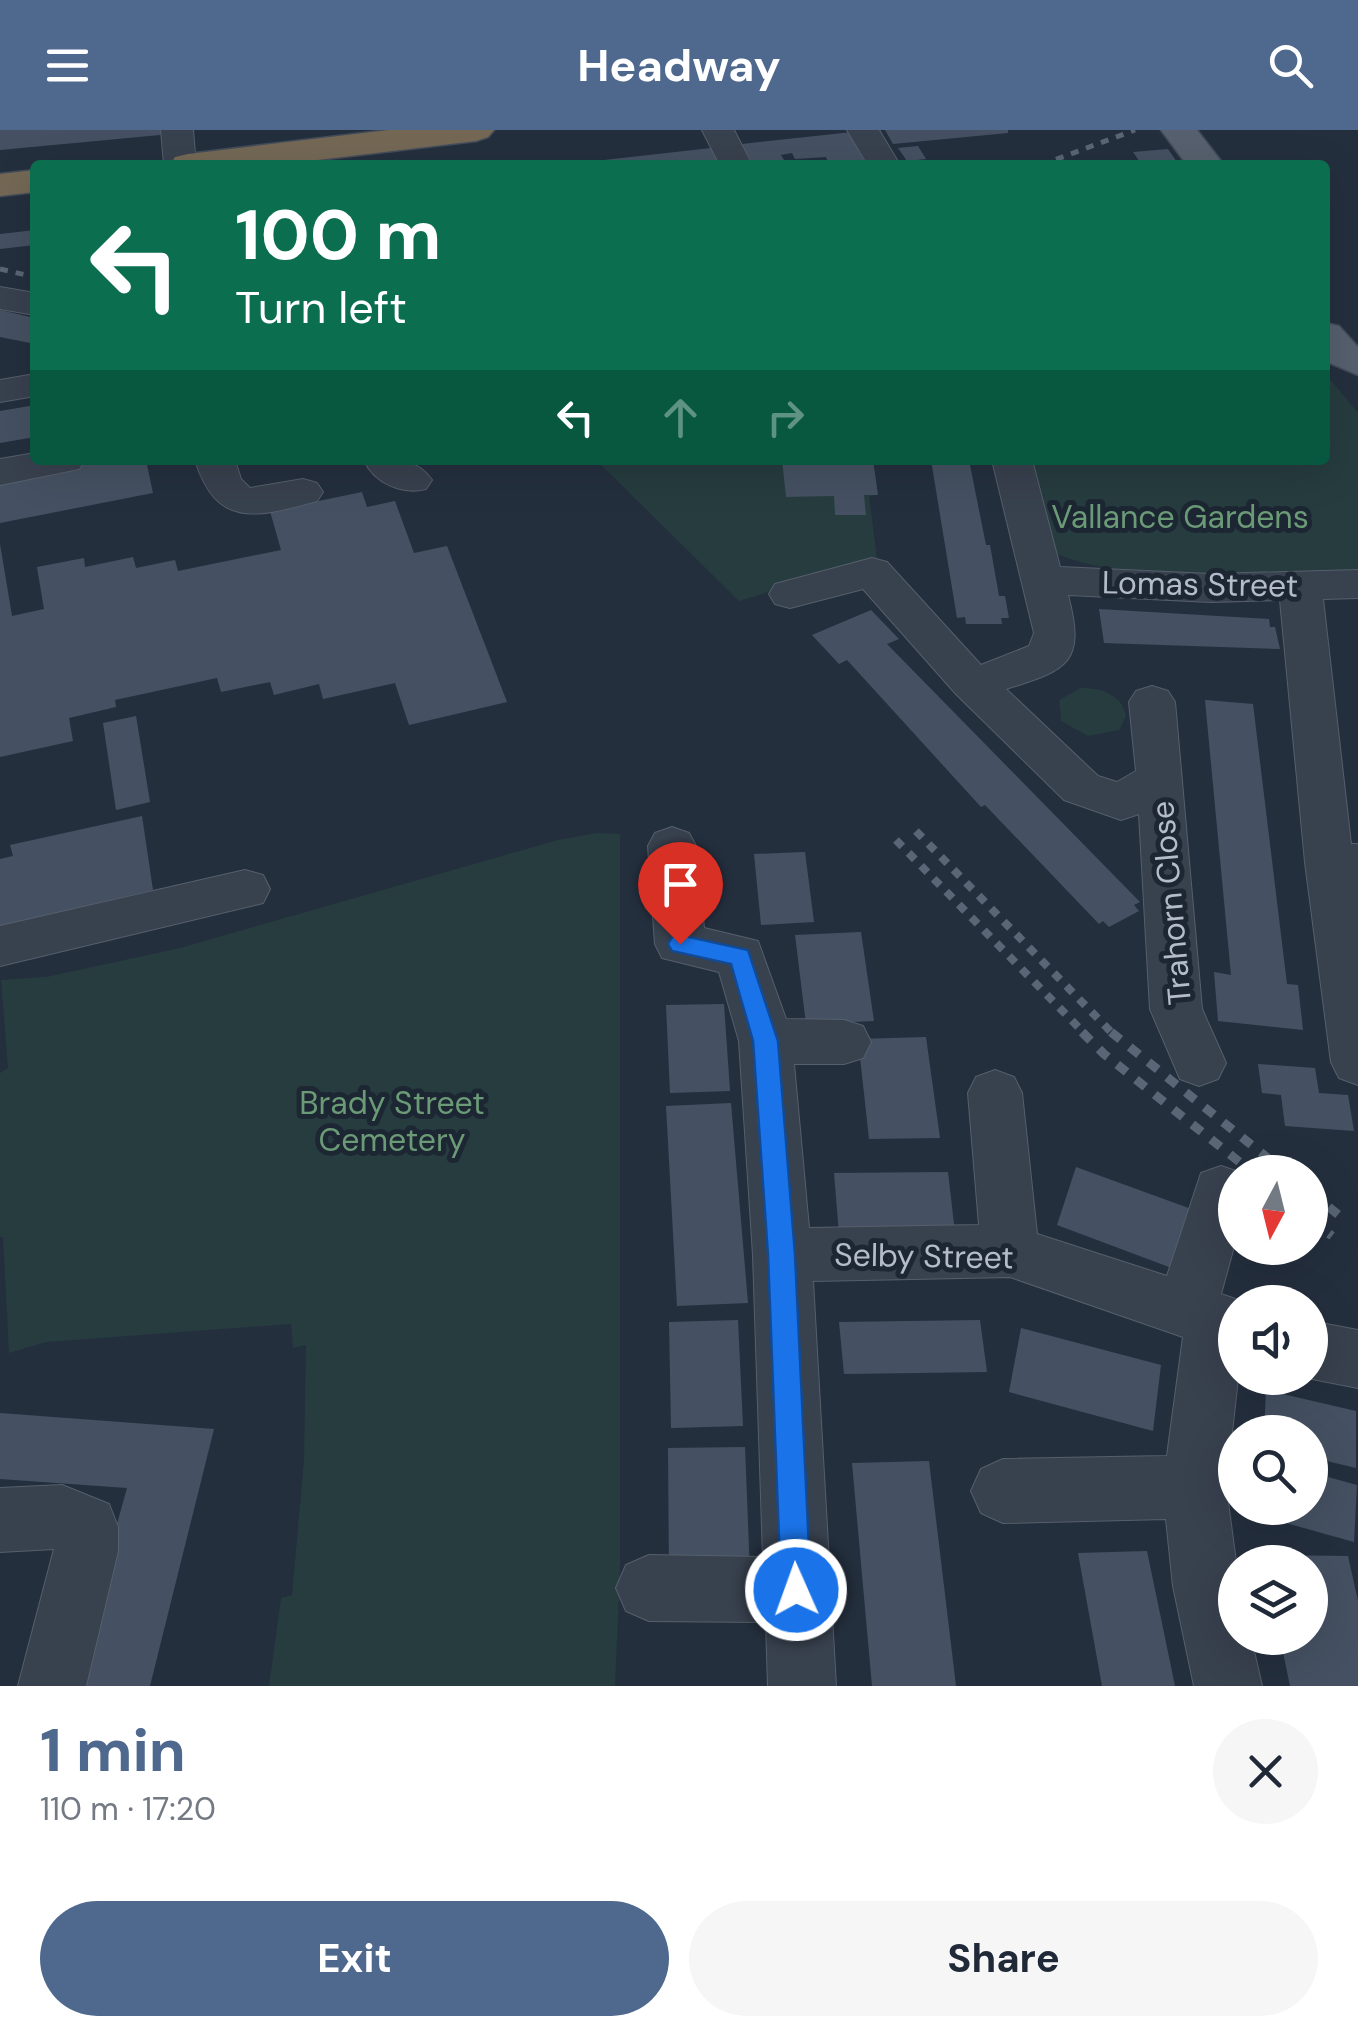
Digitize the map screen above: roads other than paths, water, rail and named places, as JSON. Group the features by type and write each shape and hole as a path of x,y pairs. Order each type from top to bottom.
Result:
{"highway":[{"path":"229,160 476,130"},
{"path":"0,185 30,182"}],"main road":[{"path":"1179,130 1202,160"}],"street":[{"path":"178,130 180,160"},
{"path":"718,130 733,160"},
{"path":"864,130 881,160"},
{"path":"0,298 30,303"},
{"path":"0,391 30,387"},
{"path":"0,472 38,465"},
{"path":"216,465 222,488 230,497 248,502 302,492"},
{"path":"790,594 872,572 972,682 1022,668 1048,655 1056,633 1013,465"},
{"name":"Lomas Street","path":"1042,580 1210,588 1358,584"},
{"path":"1300,587 1343,863 1358,1062"},
{"name":"Trahorn Close","path":"972,682 1081,788 1121,802 1160,778 1176,1009 1199,1064"},
{"path":"1152,702 1160,778"},
{"path":"672,846 680,944 740,956 766,1041 782,1255 802,1686"},
{"path":"0,946 245,889"},
{"path":"766,1041 844,1042"},
{"path":"994,1093 1010,1252"},
{"path":"1218,1234 1194,1487 1206,1586 1228,1686"},
{"name":"Selby Street","path":"782,1255 1010,1252 1212,1319"},
{"path":"1328,1353 1358,1359"},
{"path":"1004,1491 1194,1487"},
{"path":"0,1520 62,1517 86,1527 86,1551 52,1686"},
{"path":"649,1588 796,1590"}],"railway":[{"path":"1054,160 1135,130"},
{"path":"0,269 30,276"},
{"path":"916,831 1111,1032"},
{"path":"896,840 1085,1034"},
{"path":"1082,1032 1231,1155"},
{"path":"1111,1032 1264,1155"},
{"path":"1328,1206 1346,1221"},
{"path":"1328,1233 1332,1236"}],"park label":[{"name":"Vallance Gardens","path":"1180,517"},
{"name":"Brady Street Cemetery","path":"392,1122"}]}
